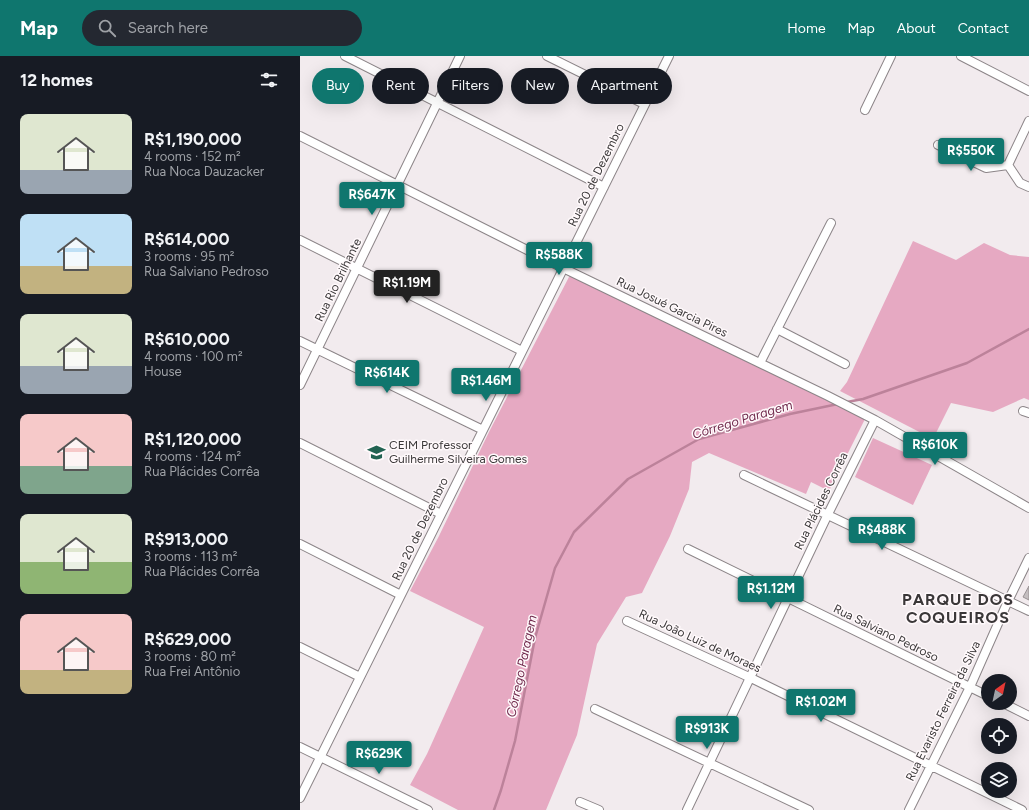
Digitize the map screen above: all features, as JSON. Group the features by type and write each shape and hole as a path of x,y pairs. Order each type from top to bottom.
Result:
{"street":[{"path":"345,56 437,102"},
{"name":"Rua Rio Brilhante","path":"454,68 460,56"},
{"path":"547,56 577,71"},
{"name":"Rua 20 de Dezembro","path":"662,68 668,56"},
{"path":"865,110 891,56"},
{"path":"961,56 1029,91"},
{"name":"Rua Rio Brilhante","path":"300,385 438,104"},
{"path":"440,104 604,187"},
{"name":"Rua 20 de Dezembro","path":"300,798 644,104"},
{"path":"1008,165 1029,121"},
{"name":"Rua Josué Garcia Pires","path":"300,136 564,268 851,407 1029,508"},
{"path":"938,145 986,168 1008,165"},
{"path":"1008,165 1020,183 1029,187"},
{"path":"760,363 830,223"},
{"path":"300,240 522,351"},
{"path":"777,329 845,364"},
{"path":"300,341 483,430"},
{"name":"Rua Plácides Corrêa","path":"687,810 828,514 875,420"},
{"path":"300,444 441,514"},
{"path":"744,475 1029,611"},
{"path":"300,544 401,595"},
{"name":"Rua Salviano Pedroso","path":"688,549 981,692"},
{"name":"Rua Evaristo Ferreira da Silva","path":"909,810 970,687 1008,600 1029,558"},
{"name":"Rua João Luiz de Moraes","path":"627,621 751,678 1022,810"},
{"path":"300,647 360,677"},
{"path":"595,709 809,810"},
{"path":"1017,710 1029,716"},
{"path":"300,747 428,810"},
{"path":"580,802 598,810"}],"shaded area":[{"path":"913,241 956,260 984,243 1010,255 1029,257 1029,400 1024,398 993,412 951,403 933,439 840,391 847,382"},
{"path":"570,275 865,419 829,491 811,482 806,494 709,453 692,462 689,489 670,536 642,593 626,597 597,644 577,735 546,810 458,810 410,785 427,754 484,627 410,591 439,536 489,432"},
{"path":"873,438 932,465 913,505 855,477"}],"building":[{"path":"1029,586 1029,600 1023,597"}],"waterway":[{"name":"Córrego Paragem","path":"847,402 863,399 967,363 1029,329"},
{"name":"Córrego Paragem","path":"494,810 515,741 535,638 555,568 574,532 628,479 699,439 790,414 838,404"}],"place":[{"name":"CEIM Professor Guilherme Silveira Gomes","path":"376,452"}],"district":[{"name":"PARQUE DOS COQUEIROS","path":"958,608"}]}
